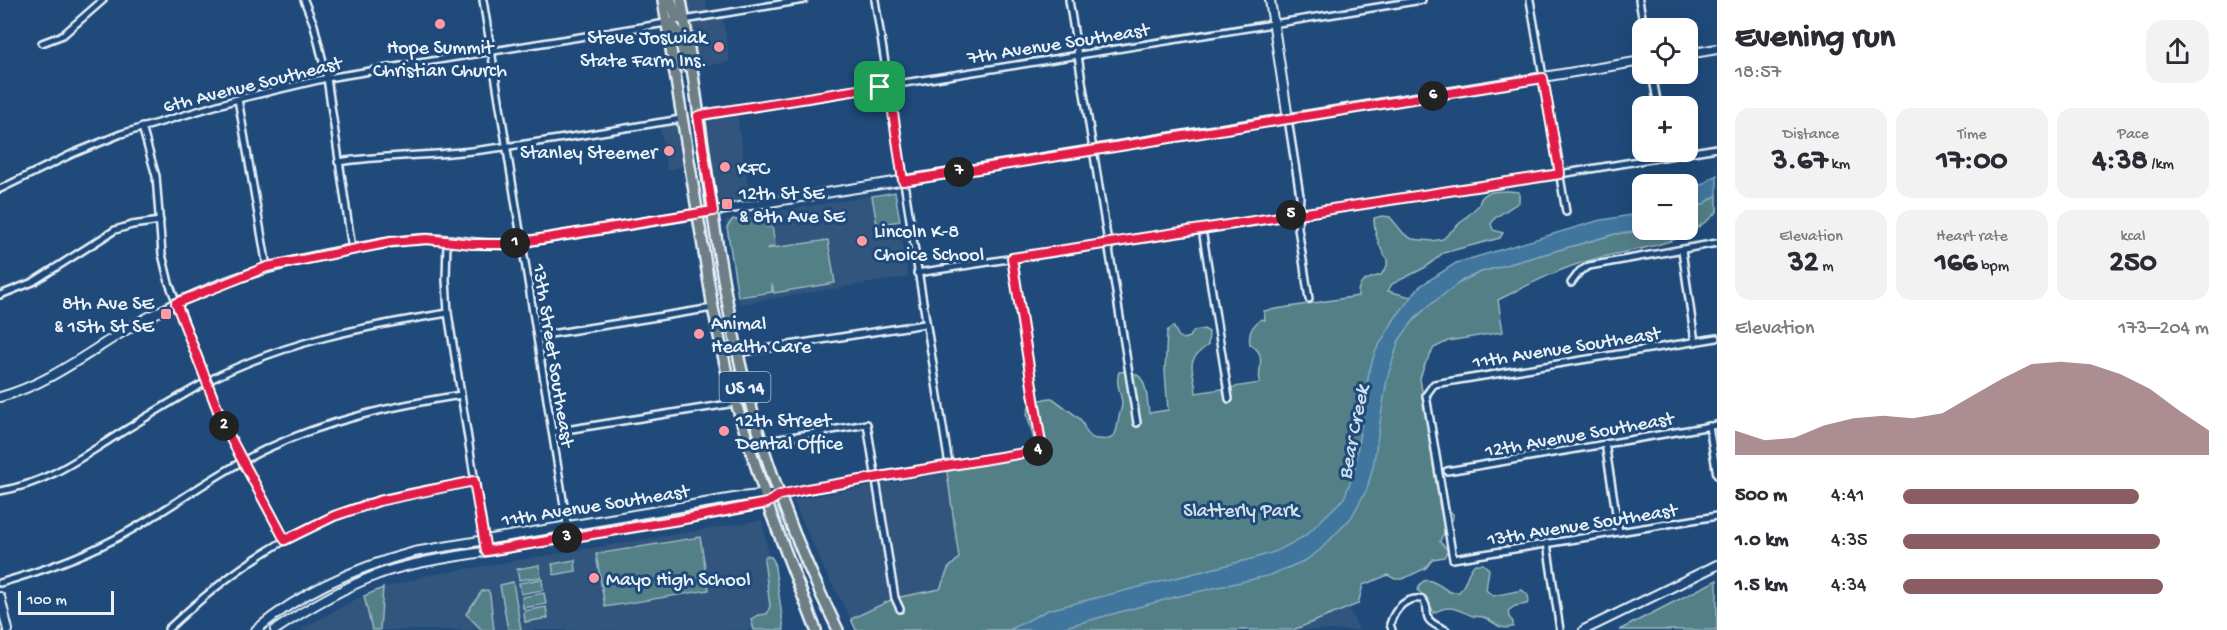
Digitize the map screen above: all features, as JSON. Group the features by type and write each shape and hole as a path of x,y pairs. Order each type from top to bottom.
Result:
{"main road":[{"name":"US 14","path":"663,0 713,308 735,403 766,499 816,630"},
{"path":"670,0 676,18 684,20"},
{"name":"US 14","path":"681,0 737,353 762,442 780,495 838,630"},
{"path":"666,23 671,23 677,31 686,65 692,73"}],"street":[{"path":"42,43 63,35 103,0"},
{"path":"304,0 314,25 327,78 352,249"},
{"name":"13th Street Southeast","path":"483,0 569,537"},
{"path":"684,20 804,0"},
{"path":"875,0 949,465"},
{"path":"1070,0 1137,423"},
{"path":"1270,0 1300,196 1298,228 1309,299"},
{"name":"7th Avenue Southeast","path":"698,116 1422,0"},
{"path":"1530,0 1566,212"},
{"path":"1639,0 1642,18"},
{"name":"6th Avenue Southeast","path":"0,189 72,154 142,127 238,99 327,78 666,23"},
{"path":"1698,52 1717,49"},
{"path":"0,397 56,374 136,324 176,303 267,267 352,249 403,240 483,245 522,242 1632,63"},
{"path":"238,99 267,267"},
{"path":"338,162 372,156 445,153 507,147 681,118"},
{"path":"142,127 156,176 165,268 176,303 224,426 285,540"},
{"path":"1698,150 1717,148"},
{"path":"917,273 1560,174 1632,160"},
{"path":"0,296 33,282 115,230 160,221"},
{"path":"1202,229 1229,399"},
{"path":"447,241 448,312 486,551"},
{"path":"1571,283 1581,271 1589,266 1717,243"},
{"path":"1682,250 1695,342"},
{"name":"11th Avenue Southeast","path":"275,630 322,600 380,574 425,562 679,520 780,495 1042,450 1012,258"},
{"path":"538,336 713,308"},
{"path":"0,491 35,482 58,472 153,412 207,382 256,359 303,343 383,324 448,312"},
{"path":"737,353 925,324"},
{"name":"11th Avenue Southeast","path":"1453,559 1426,395 1434,384 1717,338"},
{"path":"0,583 54,566 111,541 243,461 294,436 341,420 404,405 461,395"},
{"path":"552,432 735,403"},
{"path":"762,442 867,424 895,598 900,609"},
{"name":"12th Avenue Southeast","path":"1447,471 1717,425"},
{"path":"1709,426 1717,475"},
{"path":"1605,443 1619,532"},
{"path":"168,629 240,567 285,540 334,516 379,501 474,481"},
{"name":"11th Avenue Southeast","path":"256,630 310,592 368,565 414,552 567,525 766,499"},
{"name":"13th Avenue Southeast","path":"1453,559 1717,516"},
{"path":"1547,543 1560,630"},
{"path":"1584,630 1717,565"},
{"path":"0,597 8,630"},
{"path":"1392,630 1390,624 1398,606 1415,598 1422,599 1426,604 1426,617 1430,623 1446,630"}],"shaded area":[{"path":"684,0 705,0 708,16 722,14 730,62 694,67"},
{"path":"737,114 750,199 715,204 702,120"},
{"path":"675,120 682,167 667,170 659,122"},
{"path":"1717,175 1717,195 1698,207 1698,187"},
{"path":"895,192 908,277 739,304 725,220"},
{"path":"1632,215 1632,232 1615,234 1481,272 1463,280 1417,316 1399,340 1387,379 1373,467 1367,489 1351,518 1320,550 1306,560 1271,575 1175,597 1054,630 1009,630 1048,610 1255,558 1277,551 1305,536 1344,498 1354,472 1369,372 1375,352 1395,318 1420,286 1456,263 1597,221"},
{"path":"947,473 960,558 940,590 895,598 851,619 827,575 793,500"},
{"name":"Mayo High School","path":"762,520 782,630 300,630 354,600 383,588 429,575"},
{"path":"1342,593 1359,630 1274,630"}],"green space":[{"name":"Slatterly Park","path":"1494,191 1519,192 1519,202 1495,218 1491,224 1493,230 1503,233 1500,238 1443,253 1426,267 1392,284 1388,291 1411,297 1403,334 1438,298 1459,283 1481,272 1615,234 1632,232 1632,240 1673,240 1579,264 1532,283 1498,300 1503,332 1448,341 1434,348 1420,378 1440,509 1447,508 1453,514 1452,522 1440,542 1448,550 1444,557 1433,559 1426,568 1403,579 1395,579 1388,575 1363,585 1358,604 1293,630 856,630 851,619 895,598 940,589 948,569 959,558 946,465 1032,452 1036,447 1027,414 1030,403 1052,398 1081,420 1091,437 1109,439 1115,434 1122,407 1118,384 1119,372 1128,372 1136,374 1144,383 1149,413 1168,410 1165,372 1167,331 1173,326 1179,337 1183,339 1189,337 1194,331 1204,329 1209,332 1208,345 1195,357 1192,366 1196,393 1260,383 1261,361 1259,352 1250,344 1250,336 1255,324 1261,319 1265,320 1264,311 1358,296 1361,283 1381,275 1387,266 1387,259 1378,240 1374,218 1390,217 1404,234 1412,239 1432,241 1443,239 1479,205 1483,196"},
{"path":"895,192 900,221 877,225 872,196"},
{"name":"Slatterly Park","path":"1717,195 1717,212 1698,227 1698,207"},
{"path":"765,218 767,227 772,225 775,246 766,249 828,240 835,283 774,293 772,284 772,292 738,297 727,227 733,219 739,221"},
{"path":"700,537 709,590 605,607 596,554"},
{"path":"766,556 771,557 774,561 784,630 754,630 751,619 767,614 770,606 764,560"},
{"path":"575,560 576,571 554,575 552,564"},
{"path":"1475,564 1483,564 1489,569 1486,590 1493,596 1522,590 1527,594 1529,599 1527,604 1515,606 1508,611 1513,627 1499,626 1483,617 1473,616 1454,608 1445,608 1434,613 1426,597 1418,591 1423,581 1428,580 1450,592 1459,592"},
{"path":"539,565 541,577 519,580 517,569"},
{"path":"542,579 543,590 521,594 519,583"},
{"path":"1717,580 1717,630 1619,630"},
{"path":"513,582 521,630 508,630 500,585"},
{"path":"383,588 380,630 372,630 364,596"},
{"path":"488,590 494,630 482,630 466,614 482,591"},
{"path":"544,593 546,604 523,608 522,597"},
{"path":"546,607 548,618 525,622 524,611"}],"place":[{"name":"Hope Summit Christian Church","path":"440,24"},
{"name":"Steve Joswiak State Farm Ins.","path":"719,47"},
{"name":"Stanley Steemer","path":"669,151"},
{"name":"KFC","path":"725,167"},
{"name":"12th St SE & 8th Ave SE","path":"727,204"},
{"name":"Lincoln K-8 Choice School","path":"862,241"},
{"name":"8th Ave SE & 15th St SE","path":"166,314"},
{"name":"Animal Health Care","path":"699,334"},
{"name":"12th Street Dental Office","path":"724,431"},
{"name":"Mayo High School","path":"594,578"}],"route":[{"path":"1543,78 1560,174 1012,258 1042,450 807,489 780,495 767,503 679,520 486,551 474,481 396,496 349,510 285,540 224,426 176,303 267,267 391,242 436,239 472,244 510,244 713,211 698,116 880,87 889,85 903,181 1543,78"}],"water label":[{"name":"Bear Creek","path":"1352,432"}]}
